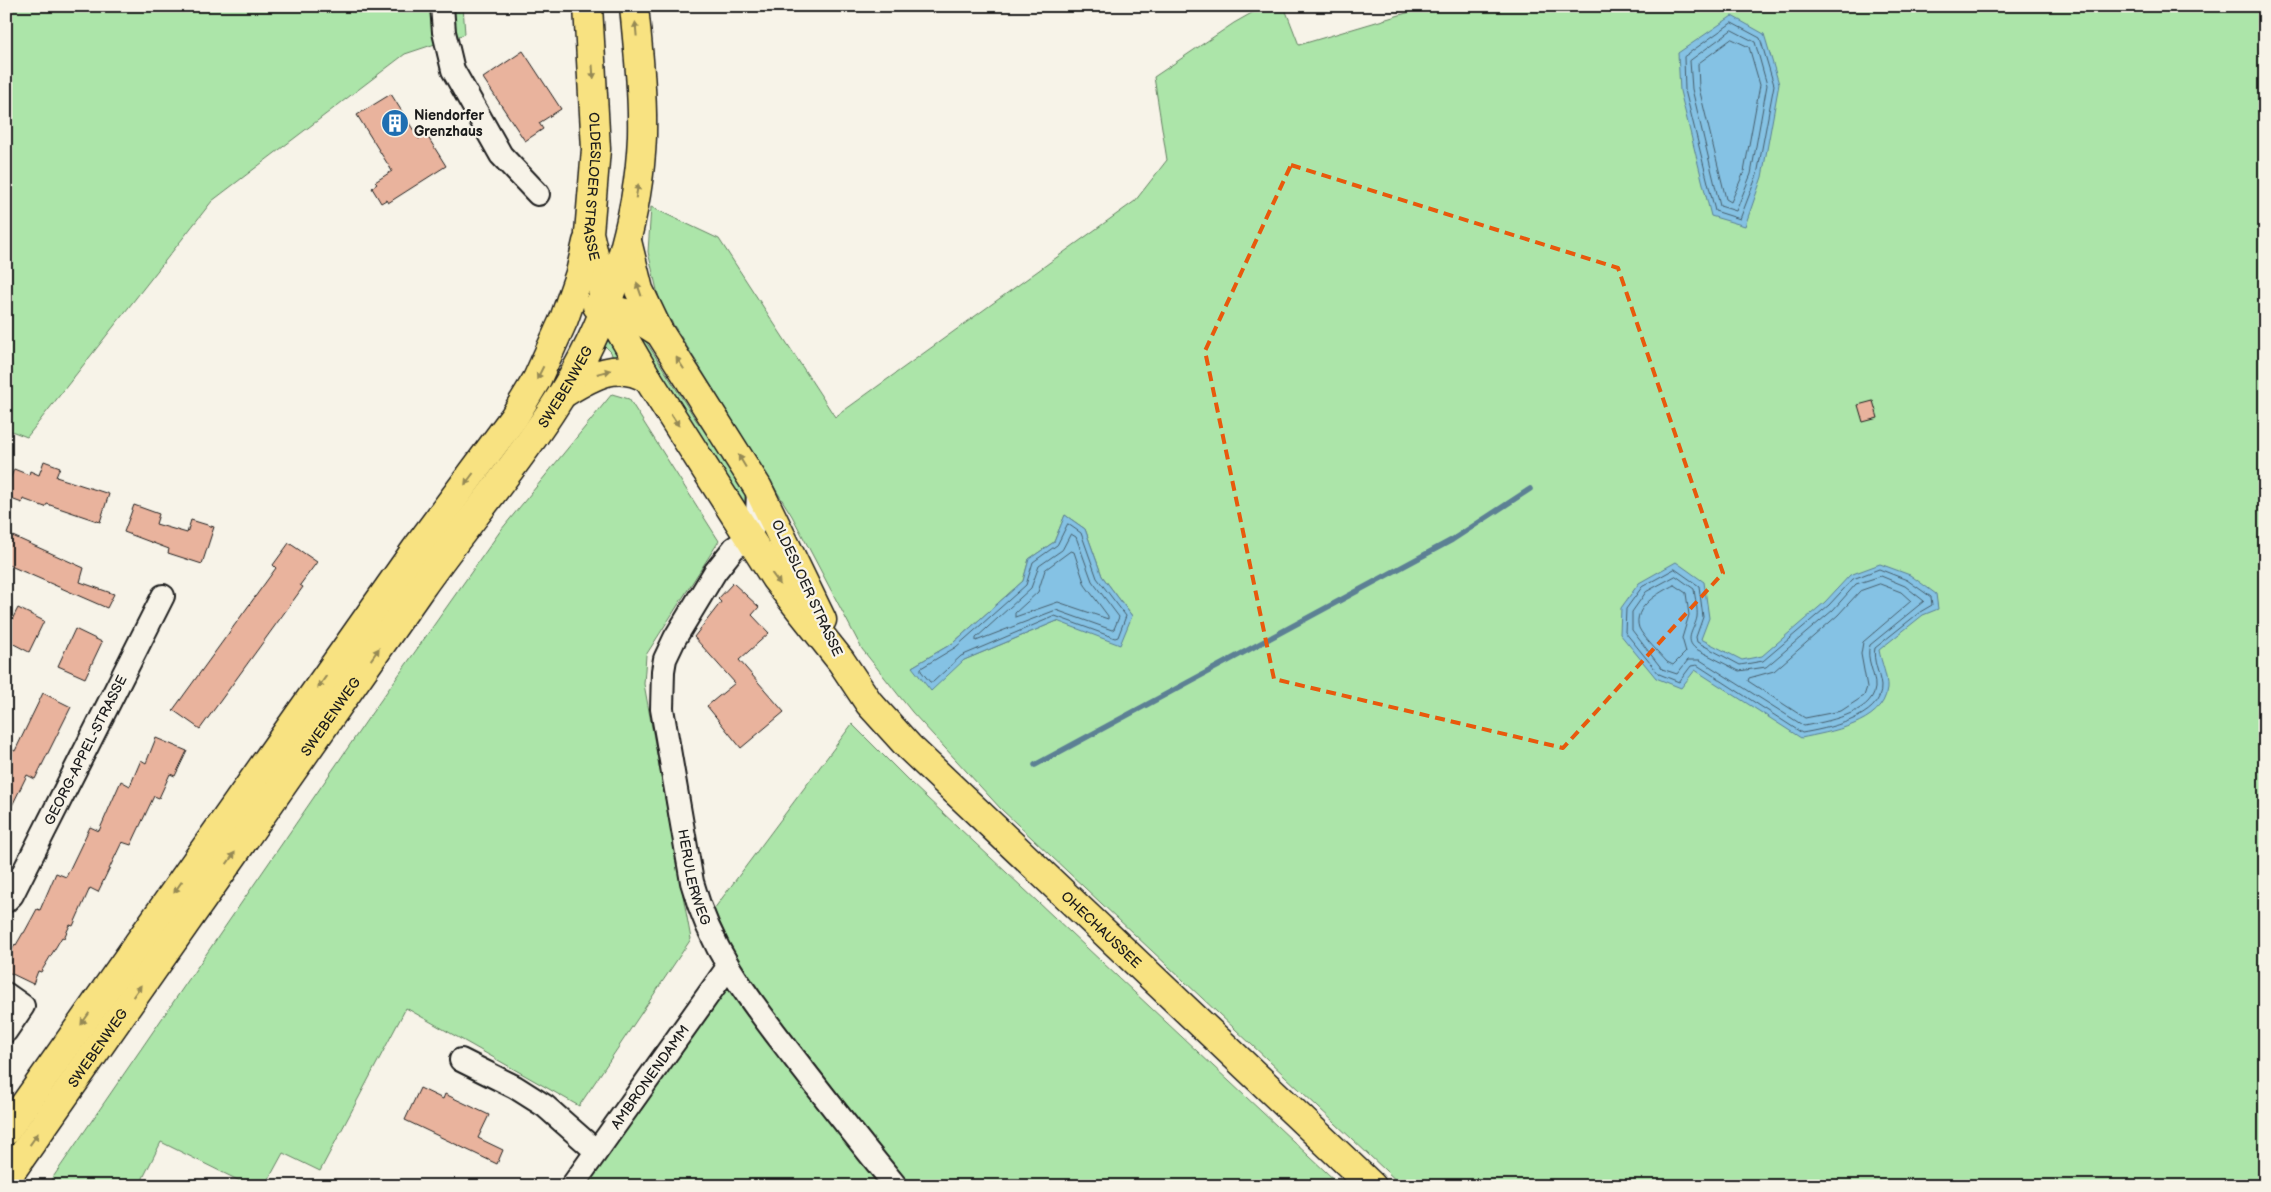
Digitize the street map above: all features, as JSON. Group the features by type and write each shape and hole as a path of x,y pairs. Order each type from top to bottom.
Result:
{"main road":[{"name":"OLDESLOER STRASSE","path":"588,6 596,149 590,233 606,307 648,379 775,578 841,662"},
{"path":"634,6 642,105 642,133 638,181 626,239 639,290 660,333"},
{"name":"SWEBENWEG","path":"6,1131 416,549 509,425 537,379 564,319 580,273 590,233"},
{"name":"SWEBENWEG","path":"6,1179 428,578 563,394 590,343 606,307 626,239"},
{"name":"OLDESLOER STRASSE","path":"564,319 584,308 606,307 637,317 660,333 758,488 792,554 841,662"},
{"path":"563,394 596,374 610,370 632,372 648,379"},
{"name":"OHECHAUSSEE","path":"841,662 869,703 909,747 1372,1186"}],"street":[{"path":"442,6 444,32 453,70 501,156 538,194"},
{"path":"758,488 757,518 750,538 772,540 792,554"},
{"name":"HERULERWEG","path":"750,538 734,548 723,560 675,638 665,659 661,686 662,709 692,882 699,907 710,934 740,988 845,1124 896,1186"},
{"name":"GEORG-APPEL-STRASSE","path":"6,901 12,895 163,596"},
{"name":"AMBRONENDAMM","path":"572,1186 728,967"},
{"path":"6,994 24,1006 6,1031"},
{"path":"461,1060 515,1087 545,1106 596,1151"}],"highlighted area":[{"path":"1291,165 1618,268 1723,573 1563,748 1274,679 1205,351"}],"green space":[{"path":"6,6 463,6 465,34 405,54 212,201 27,437 6,429"},
{"path":"1264,6 1284,6 1299,45 1430,6 2265,6 2265,1186 1402,1186 1001,809 912,712 862,649 792,516 660,303 648,252 651,207 719,239 835,417 1135,201 1167,160 1154,77 1234,23","holes":["1065,515 1085,529 1102,576 1132,616 1057,621 964,660 912,667 953,643 1023,581 1029,559 1054,542"]},
{"path":"628,322 638,329 696,420 735,469 748,490 748,512"},
{"path":"607,336 624,361 614,362 611,352 602,343"},
{"path":"612,394 629,399 719,541 646,655 644,684 691,939 579,1106 406,1008 320,1171 283,1153 265,1186 250,1186 161,1142 139,1186 47,1186 369,717 501,530"},
{"path":"852,724 911,783 1341,1186 910,1186 741,969 714,909"},
{"path":"726,986 886,1186 586,1186"}],"water":[{"path":"1732,16 1764,34 1779,84 1762,177 1745,226 1711,216 1680,91 1678,53"},
{"path":"1065,515 1085,529 1102,576 1132,616 1120,645 1057,621 964,660 931,691 912,667 953,643 1023,581 1029,559 1054,542"},
{"path":"1676,562 1704,582 1709,618 1701,639 1742,660 1762,656 1825,602 1850,575 1880,564 1910,575 1936,594 1938,609 1923,615 1879,650 1887,689 1883,701 1876,711 1853,724 1826,733 1801,738 1695,670 1681,688 1656,678 1620,634 1621,608 1639,583"}],"building":[{"path":"523,51 561,109 539,123 543,129 525,141 483,78"},
{"path":"391,94 419,139 426,134 446,166 388,203 386,200 381,203 372,188 377,184 375,182 392,171 357,115"},
{"path":"1873,401 1878,418 1863,422 1858,405"},
{"path":"44,461 60,467 56,477 109,494 100,522 47,504 45,507 23,499 22,503 6,497 6,490 14,469 29,475 30,471 39,475"},
{"path":"134,505 159,514 156,524 187,533 191,520 214,527 202,564 168,553 169,549 124,532"},
{"path":"6,533 84,568 80,582 114,594 107,608 6,564"},
{"path":"289,543 317,562 300,585 303,587 200,729 173,710 276,568 273,565"},
{"path":"733,583 759,607 752,615 769,633 739,660 784,712 741,748 707,706 735,683 694,637 721,602 718,599"},
{"path":"18,608 44,621 29,652 6,640 6,631"},
{"path":"75,629 102,642 85,678 58,666"},
{"path":"43,693 71,707 35,779 27,775 6,818 6,747 15,751"},
{"path":"156,738 187,751 175,776 170,774 159,798 154,796 131,845 122,842 98,892 90,888 73,926 70,925 64,938 62,937 41,972 38,971 33,984 6,971 6,962 15,944 24,933 37,909 40,910 56,873 66,877 90,827 99,831 121,781 130,786 141,760 146,763"},
{"path":"420,1088 443,1099 445,1094 489,1115 478,1138 503,1150 497,1164 405,1120"}],"waterway":[{"path":"1035,765 1452,540 1530,489"}],"place":[{"name":"Niendorfer Grenzhaus","path":"395,123"}]}
